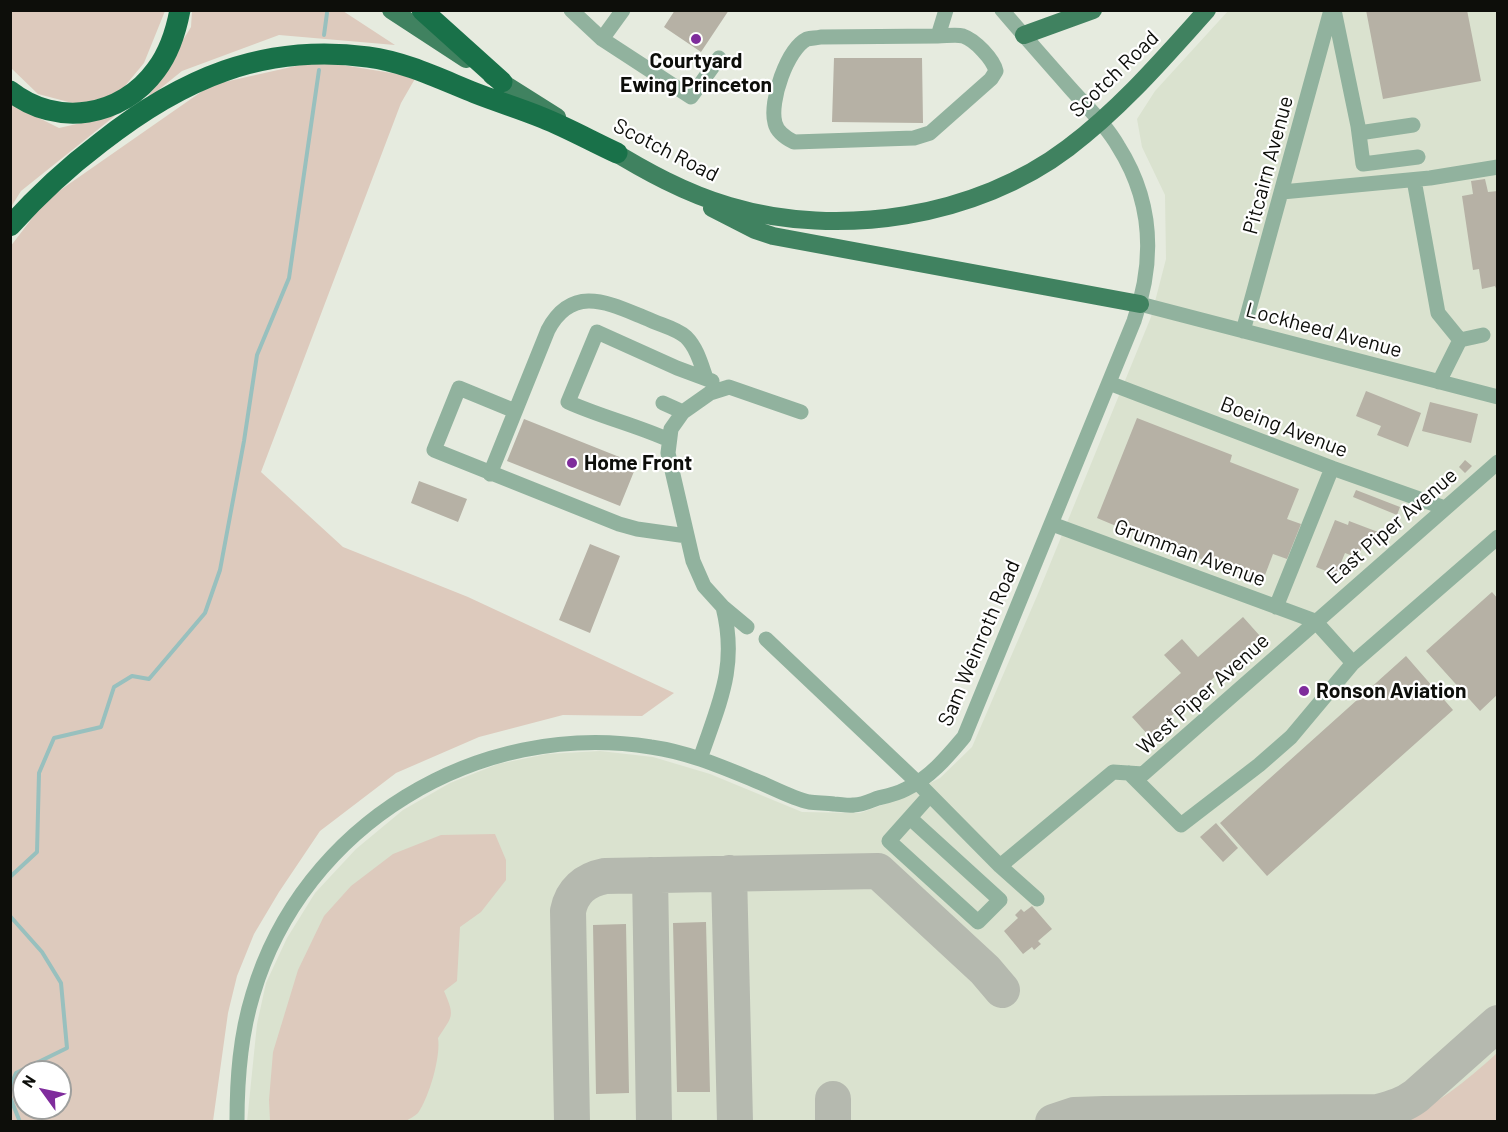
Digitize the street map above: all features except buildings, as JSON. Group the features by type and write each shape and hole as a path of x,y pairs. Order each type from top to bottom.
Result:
{"highway":[{"path":"10,91 33,105 65,114 92,112 118,104 141,87 160,65 170,46 180,10"},
{"path":"423,10 502,82"},
{"path":"10,226 66,169 114,132 164,98 207,76 239,66 291,56 337,54 368,57 405,65 545,118 617,153"}],"main road":[{"name":"Scotch Road","path":"391,10 617,153 675,185 729,206 785,217 842,220 878,219 917,214 971,198 1011,182 1067,149 1100,122 1148,75 1208,10"},
{"path":"1024,35 1093,10"},
{"path":"675,185 737,222 773,236 1140,304"}],"street":[{"path":"571,10 602,39 691,97 719,58"},
{"path":"602,39 623,10"},
{"path":"938,36 946,10"},
{"name":"Sam Weinroth Road","path":"237,1122 237,1090 242,1039 253,993 267,957 287,918 307,887 333,857 384,811 416,790 451,772 485,759 542,746 579,742 615,742 652,747 700,759 808,802 854,806 901,792 918,783 943,761 964,736 1109,383 1140,304 1147,272 1148,247 1143,204 1118,145 1002,10"},
{"path":"1333,10 1359,133 1363,164 1418,157"},
{"name":"Pitcairn Avenue","path":"1243,331 1333,10"},
{"path":"961,35 970,40 994,63 996,71 991,79 930,133 914,138 794,142 784,136 775,125 773,109 779,81 795,51 807,39 938,36 961,35"},
{"path":"1359,133 1413,125"},
{"path":"1282,192 1414,180 1497,167"},
{"path":"1414,180 1438,313 1460,340"},
{"path":"490,474 551,323 567,307 581,301 598,301 684,335 697,353 706,378"},
{"name":"Lockheed Avenue","path":"1140,304 1497,397"},
{"path":"669,440 568,402 597,332 706,378 801,412"},
{"path":"1460,340 1483,335"},
{"path":"1439,382 1460,340"},
{"name":"Boeing Avenue","path":"1109,383 1444,508"},
{"path":"729,387 710,393 683,412 671,429 668,453 693,561 704,586 723,607 747,627"},
{"path":"515,411 459,388 434,450 619,524 687,536"},
{"path":"663,403 683,412"},
{"name":"East Piper Avenue","path":"1315,621 1497,462"},
{"path":"1276,607 1332,468"},
{"name":"Grumman Avenue","path":"1052,524 1315,621"},
{"path":"1129,773 1181,825 1259,765 1291,737 1353,663 1497,537"},
{"path":"700,759 727,680 730,642 723,607"},
{"path":"1315,621 1353,663"},
{"name":"West Piper Avenue","path":"1000,866 1113,772 1143,774 1315,621"},
{"path":"766,639 918,783 1000,866 1038,898"},
{"path":"930,795 889,841 978,922 1018,882"},
{"path":"910,818 1000,900"}],"shaded area":[{"path":"10,11 165,11 144,63 120,92 80,105 38,94 11,68"},
{"path":"192,11 343,11 395,45 279,35 182,71 146,100 191,27"},
{"path":"1228,11 1497,11 1497,1121 247,1122 257,1024 266,983 287,938 315,893 356,849 403,810 450,783 498,764 547,754 600,751 653,757 710,774 802,812 860,813 896,800 940,778 972,747 1037,596 1151,317 1166,259 1165,195 1142,147 1137,119 1155,91"},
{"path":"318,61 416,77 401,103 261,472 343,547 468,597 674,693 642,716 563,715 479,737 396,773 320,831 254,934 237,976 228,1013 213,1121 11,1121 10,247 46,200 211,85"},
{"path":"11,104 59,128 116,115 21,191 11,207"},
{"path":"495,834 506,860 506,880 481,912 460,927 457,981 444,991 451,1016 438,1038 438,1055 433,1077 418,1113 406,1121 270,1121 269,1100 273,1052 298,970 324,916 351,886 393,854 441,835"},
{"path":"1497,1053 1497,1121 1396,1121 1438,1101"}],"waterway":[{"path":"324,35 327,13"},
{"path":"10,877 37,852 39,773 54,738 101,727 114,687 132,676 149,679 205,613 220,570 257,355 289,278 319,70"},
{"path":"10,916 42,952 61,983 67,1048 16,1073 10,1087"},
{"path":"10,1097 20,1122"}],"taxiway":[{"path":"572,1122 568,911 576,892 591,880 605,876 878,871 985,970 1002,990"},
{"path":"729,873 735,1122"},
{"path":"650,875 654,1122"},
{"path":"1053,1122 1074,1115 1104,1114 1378,1112 1398,1106 1416,1096 1498,1023"},
{"path":"833,1099 833,1122"}],"place":[{"name":"Courtyard Ewing Princeton","path":"696,39"},
{"name":"Home Front","path":"572,463"},
{"name":"Ronson Aviation","path":"1304,691"}]}
